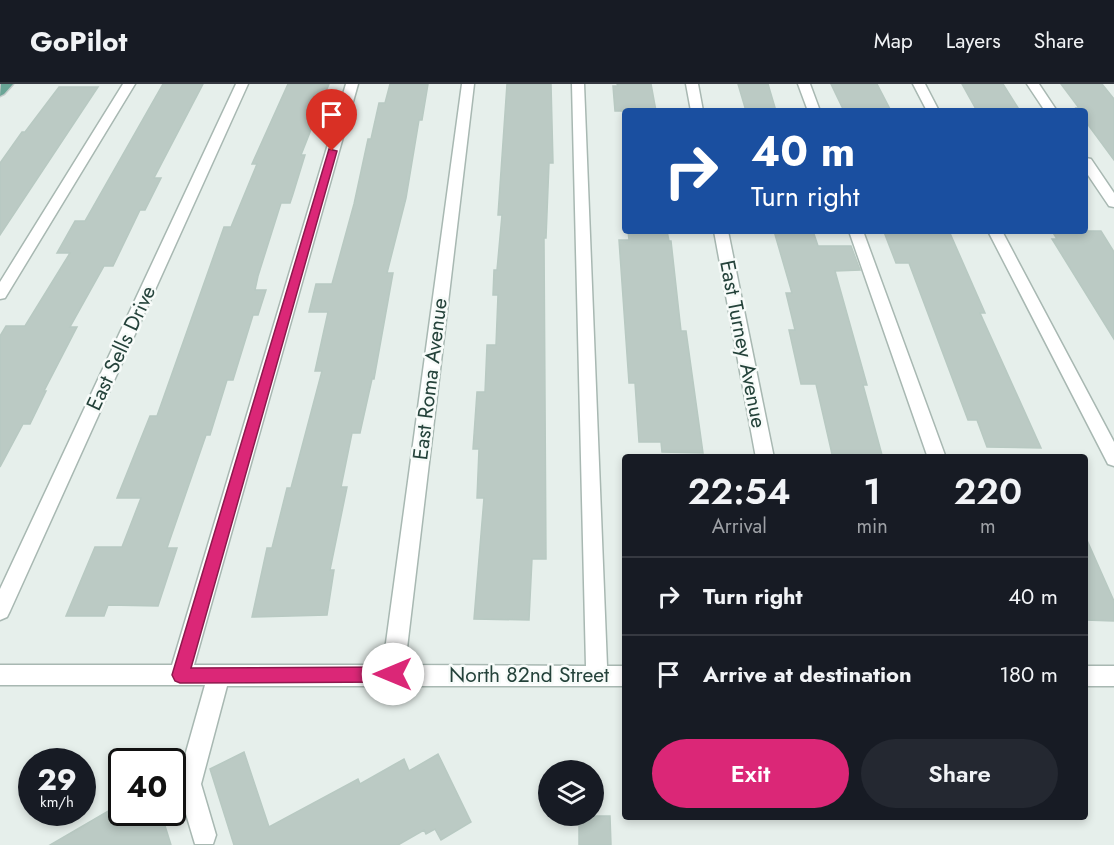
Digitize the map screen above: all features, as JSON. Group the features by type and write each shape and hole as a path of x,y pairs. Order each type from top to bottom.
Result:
{"main road":[{"path":"0,92 7,84"}],"street":[{"path":"0,294 129,84"},
{"name":"East Sells Drive","path":"0,612 242,84"},
{"path":"180,675 352,84"},
{"name":"East Roma Avenue","path":"393,674 468,84"},
{"path":"578,84 597,676"},
{"path":"692,84 696,108"},
{"path":"804,84 813,108"},
{"path":"919,84 931,108"},
{"path":"1033,84 1049,108"},
{"path":"1088,165 1114,203"},
{"name":"East Turney Avenue","path":"722,234 764,454"},
{"path":"857,234 936,454"},
{"path":"997,234 1114,459"},
{"name":"North 82nd Street","path":"0,675 622,676"},
{"path":"204,835 189,784 219,675"},
{"path":"1088,676 1114,676"}],"building":[{"path":"163,84 203,84 154,178 161,178 145,210 140,210 113,266 104,266 70,327 77,327 30,424 23,424 0,467 0,336 6,326 25,326 70,253 57,253 75,221 85,221"},
{"path":"288,84 329,84 301,155 305,155 290,203 281,203 258,276 255,290 266,290 258,315 253,315 233,380 227,380 210,435 206,435 167,548 177,548 158,606 108,605 104,616 66,616 95,547 122,547 141,498 117,498 150,416 157,416 224,227 231,227 257,164 252,164"},
{"path":"390,84 428,84 422,120 419,120 406,198 387,273 393,273 374,379 372,379 360,433 352,433 341,487 347,487 330,570 334,570 327,615 252,617 267,548 272,548 287,488 291,488 322,371 315,371 328,312 309,312 316,284 332,284 354,204 368,139 371,139 379,103 385,103"},
{"path":"507,84 551,84 553,163 549,163 546,238 544,238 546,559 532,559 529,620 474,619 484,498 477,498 479,449 473,449 477,392 485,392 487,345 496,345 498,295 493,295 494,270 497,270 502,215 498,215"},
{"path":"617,84 651,84 655,108 622,108 622,111 615,111 613,86 618,86"},
{"path":"738,84 768,84 775,108 745,108"},
{"path":"831,84 877,84 889,108 843,108"},
{"path":"962,84 1003,84 1018,108 975,108"},
{"path":"1061,84 1102,84 1114,99 1114,160 1088,125 1088,108 1079,108"},
{"path":"59,87 98,87 0,235 0,163"},
{"path":"1088,231 1101,231 1114,252 1114,339 1052,239 1057,239 1054,234 1088,234"},
{"path":"628,234 668,234 671,241 681,331 686,331 703,453 662,452 661,442 639,442 635,383 629,383 619,240 629,240"},
{"path":"775,234 814,234 818,246 851,246 860,270 835,271 867,385 863,385 882,454 832,454 816,384 801,384 789,330 795,330 786,293 792,293"},
{"path":"885,234 950,234 985,313 980,313 1041,448 987,447 977,420 968,420 909,263 896,263"},
{"path":"1088,542 1114,601 1114,621 1088,620"},
{"path":"244,752 269,827 358,779 360,784 404,759 409,771 438,754 471,822 441,840 435,829 426,834 424,830 398,845 234,845 210,769"},
{"path":"108,811 108,826 165,826 171,845 50,845 83,826 96,826 96,818"},
{"path":"604,816 610,816 611,845 579,845 579,826 604,826"}],"route":[{"path":"332,151 180,675 393,674"}]}
